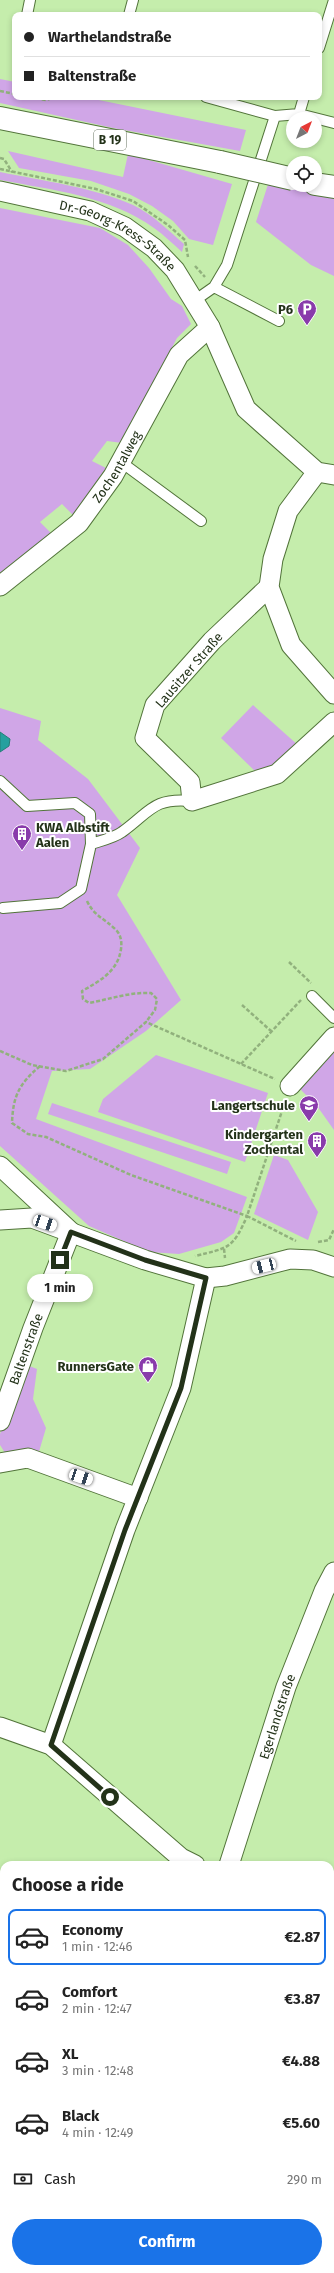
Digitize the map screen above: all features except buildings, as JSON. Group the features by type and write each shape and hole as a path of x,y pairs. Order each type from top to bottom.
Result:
{"highway":[{"name":"B 19","path":"0,118 220,162 286,177"},
{"path":"322,185 334,187"}],"street":[{"name":"Dr.-Georg-Kress-Straße","path":"0,191 90,211 125,227 154,248 175,270 210,327 246,409 325,474"},
{"name":"Zochentalweg","path":"0,586 79,523 121,462 179,355 210,327"},
{"path":"325,474 288,511 273,559 269,587 291,645 334,694"},
{"name":"Lausitzer Straße","path":"192,801 190,782 145,738 155,705 212,641 269,587"},
{"path":"192,801 277,774 334,722"},
{"path":"290,1086 334,1037"},
{"path":"0,1166 71,1232"},
{"path":"0,1220 32,1218 145,1260 206,1278 225,1276 290,1259 308,1252 334,1267"},
{"name":"Baltenstraße","path":"0,1421 33,1328 71,1232"},
{"path":"51,1745 138,1498 181,1388 206,1278"},
{"path":"1,1460 28,1458 138,1498"},
{"name":"Egerlandstraße","path":"230,1861 286,1687 324,1591 334,1572"},
{"path":"0,1727 51,1745 181,1858 187,1861"}],"lane":[{"path":"28,12 30,0"},
{"path":"130,12 133,0"},
{"path":"322,38 334,0"},
{"path":"217,100 275,116 286,115"},
{"path":"300,112 303,100"},
{"path":"194,300 214,287 228,265 275,116"},
{"path":"322,120 334,123"},
{"path":"214,287 279,321"},
{"path":"121,462 201,521"},
{"path":"0,781 27,806 75,803 90,814 91,844 81,889 60,903 3,908"},
{"path":"91,844 121,834 152,806 175,799 192,801"},
{"path":"308,997 334,1018"}],"path":[{"path":"0,91 12,93"},
{"path":"0,158 4,159 12,172"},
{"path":"0,1051 40,1066 66,1071 103,1059 146,1022 155,1010 157,999 151,993 133,992 120,998 89,1003 83,999 82,991 102,980 114,968 120,956 122,942 117,930 92,912 81,889"},
{"path":"289,962 315,986"},
{"path":"241,1064 271,1031 308,997"},
{"path":"242,1005 271,1031"},
{"path":"146,1022 290,1086 247,1216 237,1239 224,1249 190,1256"},
{"path":"40,1066 25,1079 13,1102 12,1123 28,1134 46,1137 131,1175 247,1216 308,1252 330,1240 334,1229"}],"shaded area":[{"path":"0,79 12,81 12,100 99,100 246,130 240,151 113,128 0,103"},
{"path":"8,151 123,177 128,154 232,184 213,245 189,239 173,221 152,206 129,194 91,181 19,168"},
{"path":"0,172 85,189 133,205 153,218 184,244 182,252 154,228 119,208 100,201 60,191 0,180"},
{"path":"270,178 286,183 286,192 322,192 322,189 334,191 334,276 311,265 256,222"},
{"path":"0,208 100,228 128,245 149,268 171,299 182,306 191,324 177,338 122,443 107,441 92,461 106,468 73,515 62,504 40,522 53,535 0,573"},
{"path":"253,705 299,746 275,770 259,775 221,738"},
{"path":"0,708 41,721 38,740 88,779 140,848 117,895 181,1000 146,1031 90,1069 52,1071 36,1119 247,1197 234,1233 221,1242 179,1254 149,1252 89,1226 0,1146"},
{"path":"334,1046 334,1130 317,1106 298,1087"},
{"path":"156,1055 268,1093 245,1162 98,1112 103,1099"},
{"path":"52,1103 231,1162 227,1174 48,1114"},
{"path":"274,1155 288,1160 318,1212 308,1240 254,1214"},
{"path":"24,1364 37,1369 33,1399 46,1428 38,1455 7,1456 0,1445 0,1434"}],"water":[{"path":"0,732 10,739 9,746 0,752"}],"place":[{"name":"P6","path":"307,326"},
{"name":"KWA Albstift Aalen","path":"22,851"},
{"name":"Langertschule","path":"309,1122"},
{"name":"Kindergarten Zochental","path":"317,1158"},
{"name":"RunnersGate","path":"148,1383"}],"route":[{"path":"60,1260 71,1232 145,1260 206,1278 181,1388 125,1530 51,1745 110,1797"}]}
